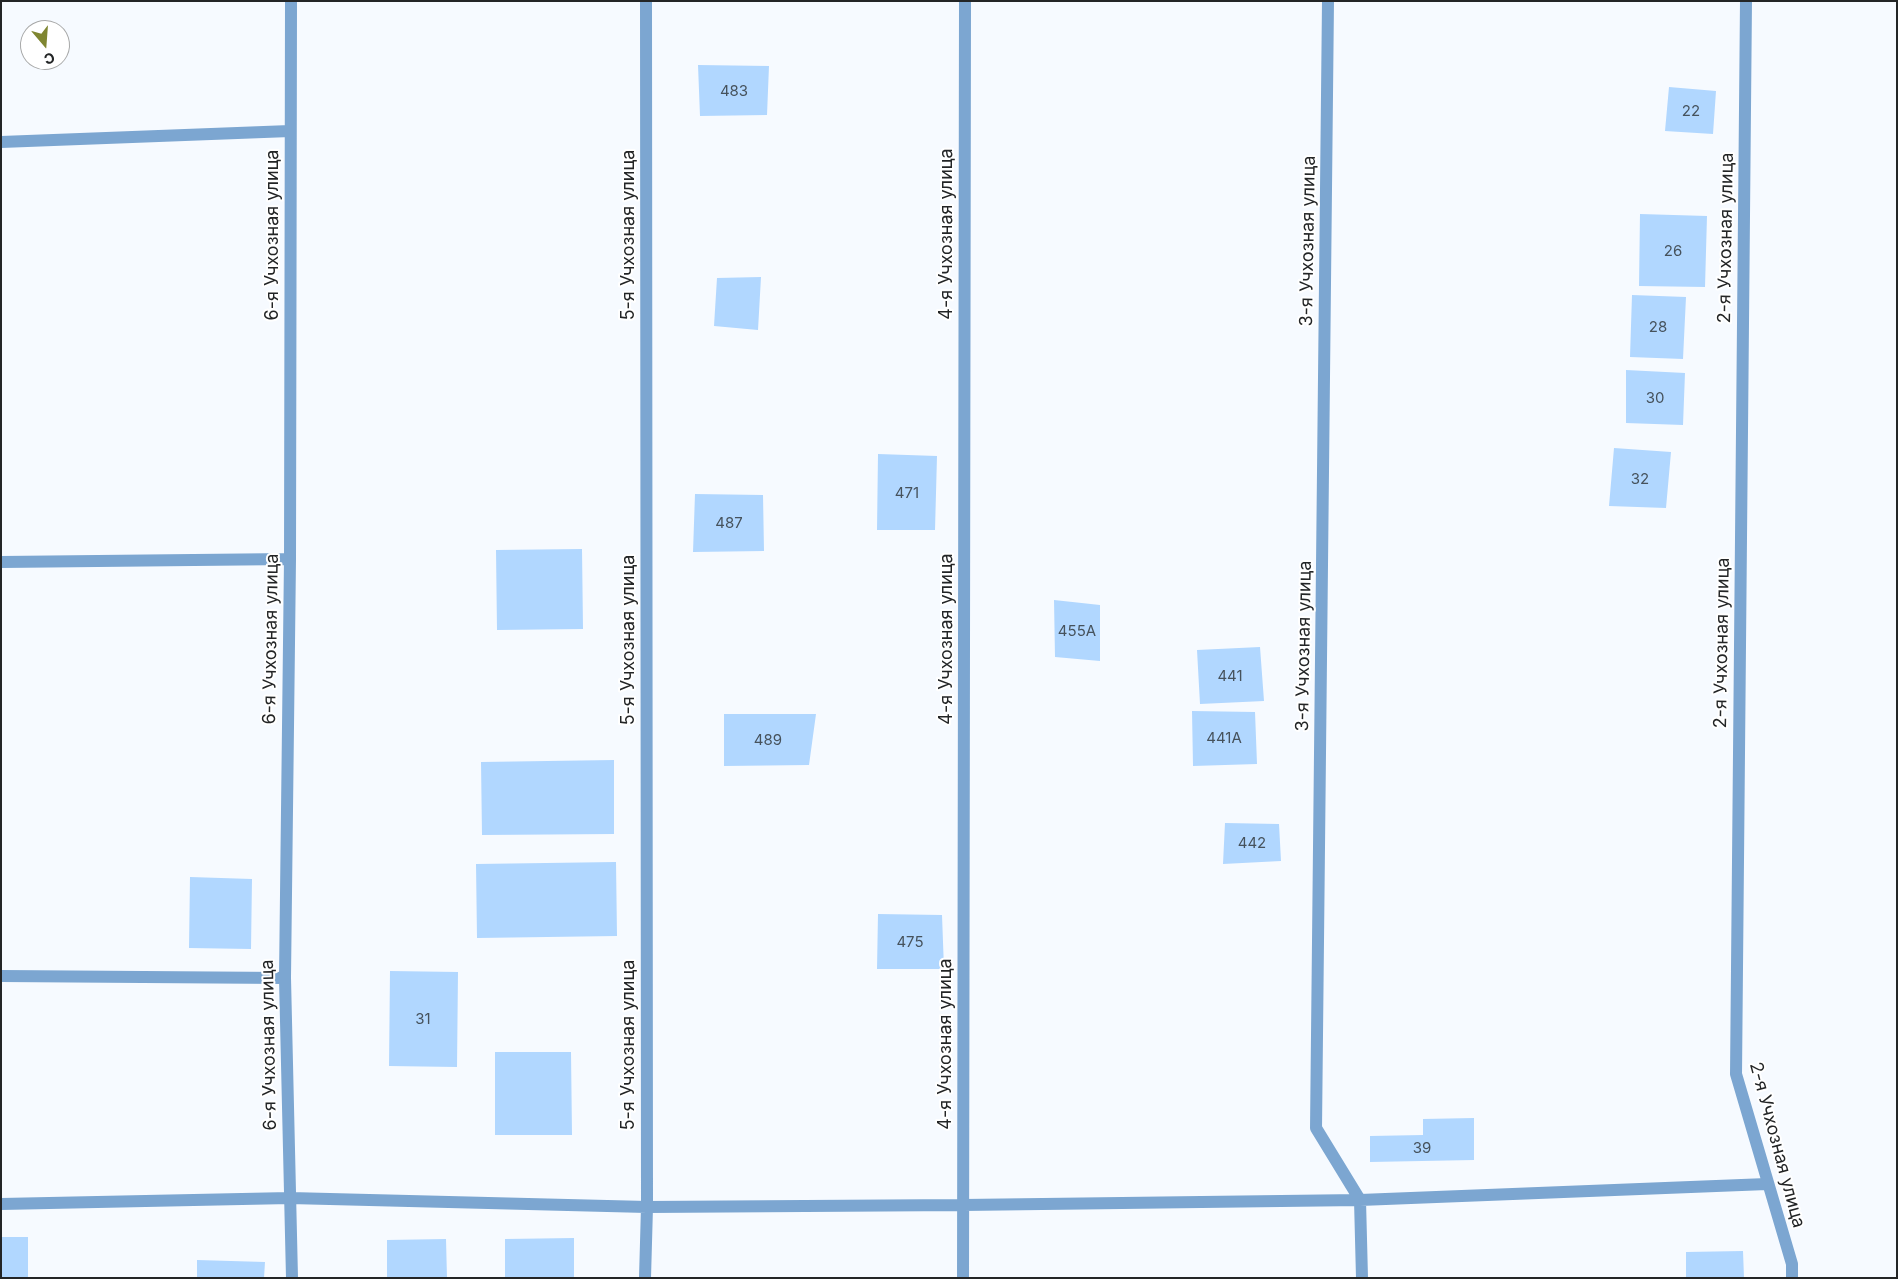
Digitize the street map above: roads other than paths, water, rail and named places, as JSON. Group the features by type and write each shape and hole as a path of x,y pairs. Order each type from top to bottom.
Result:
{"street":[{"name":"6-я Учхозная улица","path":"291,1 290,559 285,978 292,1278"},
{"name":"5-я Учхозная улица","path":"645,1278 647,1207 646,1"},
{"name":"4-я Учхозная улица","path":"963,1278 965,1"},
{"name":"3-я Учхозная улица","path":"1328,1 1316,1128 1360,1200 1362,1278"},
{"name":"2-я Учхозная улица","path":"1746,1 1736,1074 1792,1264 1792,1278"},
{"path":"1,142 290,131"},
{"path":"1,562 290,559"},
{"path":"1,976 285,978"},
{"path":"1,1204 290,1198 647,1207 963,1205 1360,1200 1767,1184"}]}
